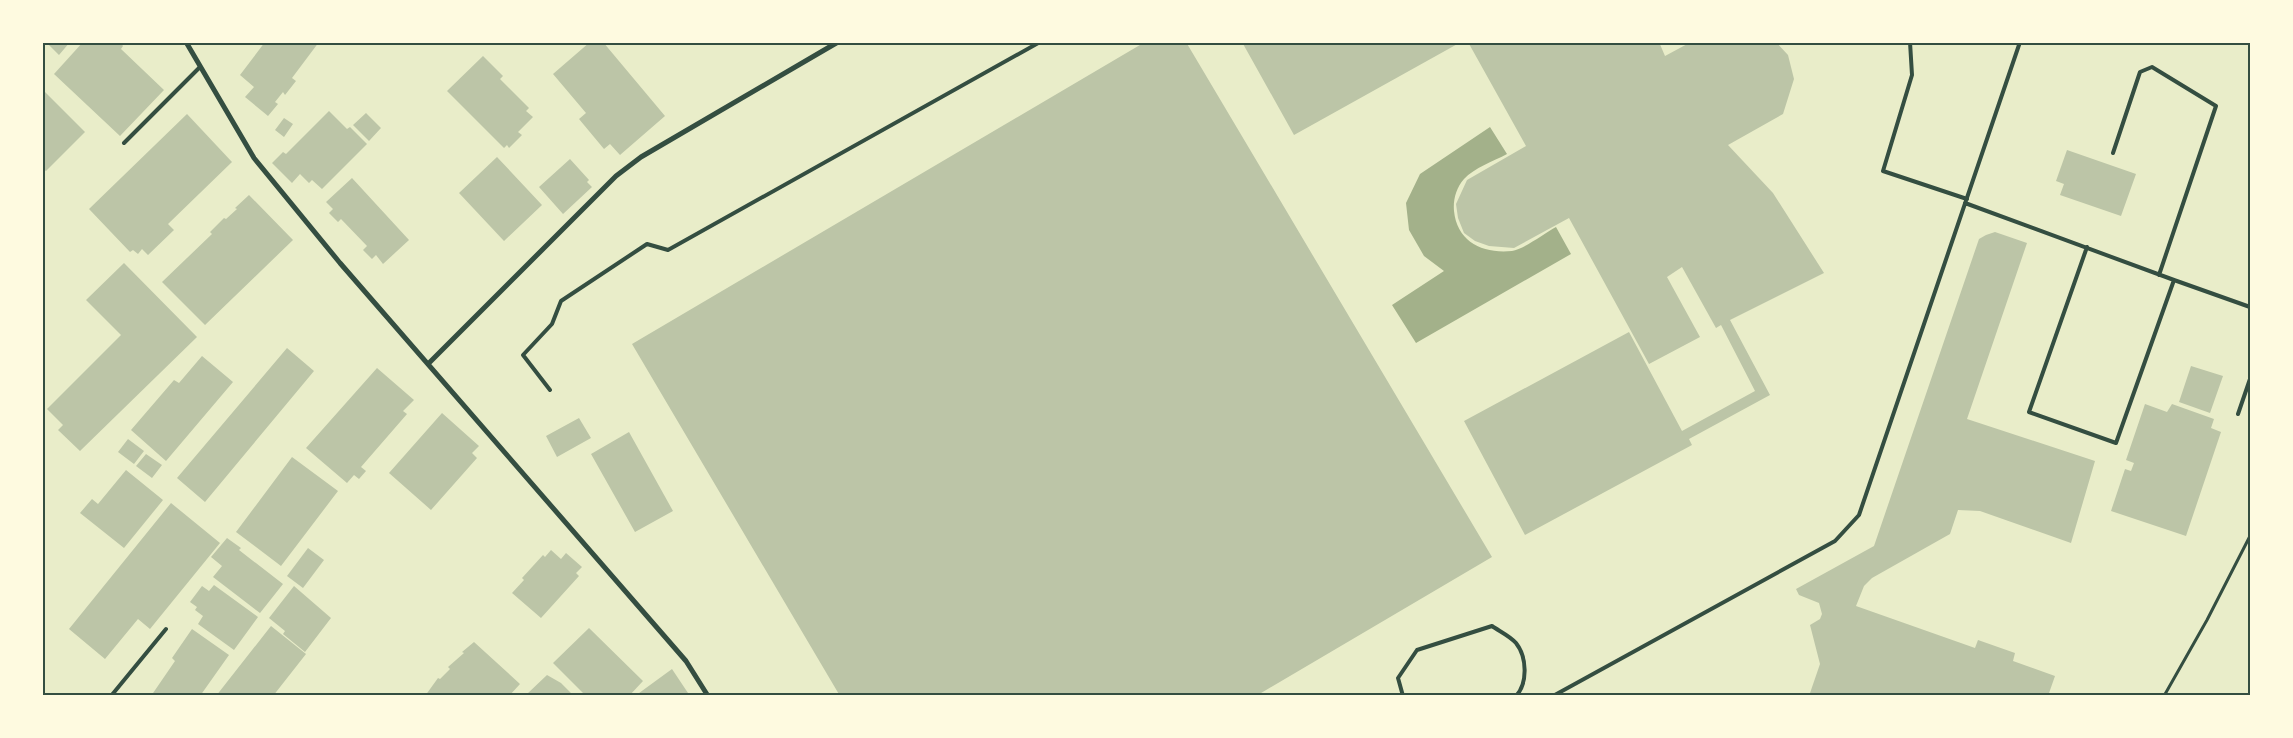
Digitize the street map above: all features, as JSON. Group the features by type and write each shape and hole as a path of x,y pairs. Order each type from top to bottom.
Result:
{"street":[{"path":"186,42 254,158 340,263 686,661 708,696"},
{"path":"428,364 616,176 641,157 838,42"}],"lane":[{"path":"550,390 523,355 552,324 561,300 647,244 668,250 1040,42"},
{"path":"1910,42 1912,75 1883,171 2159,275 2250,307"},
{"path":"1553,696 1835,542 1859,515 2020,42"},
{"path":"2113,153 2140,72 2152,66 2216,106 2159,275"},
{"path":"124,142 200,67"},
{"path":"2087,247 2029,412 2116,443 2174,280"},
{"path":"2238,414 2250,379"},
{"path":"1403,696 1398,678 1417,650 1492,626 1516,643 1526,667 1522,689 1516,696"},
{"path":"111,696 166,629"}],"path":[{"path":"2164,696 2207,620 2250,536"}],"shaded area":[{"path":"1490,127 1507,154 1473,171 1459,186 1455,198 1454,211 1460,231 1473,244 1482,248 1512,251 1528,244 1556,227 1571,254 1416,343 1392,305 1444,271 1424,256 1409,230 1406,203 1420,174"}],"building":[{"path":"46,42 70,42 59,55"},
{"path":"83,42 120,42 123,46 121,49 164,90 120,136 54,74"},
{"path":"265,42 319,42 292,78 296,81 285,95 283,92 275,102 278,104 268,116 245,97 254,87 240,75"},
{"path":"590,42 603,42 665,116 620,155 610,144 604,149 579,119 586,113 553,74"},
{"path":"1145,42 1186,42 1492,557 1256,696 840,696 632,344"},
{"path":"1242,42 1461,42 1294,135"},
{"path":"1468,42 1659,42 1665,56 1691,42 1776,42 1788,55 1794,79 1783,114 1728,145 1773,193 1824,273 1730,320 1770,395 1689,439 1692,445 1525,535 1464,421 1629,332 1682,431 1755,391 1721,325 1716,328 1682,267 1667,277 1700,337 1649,364 1569,218 1514,248 1489,246 1475,241 1464,233 1458,218 1456,204 1467,180 1526,146"},
{"path":"483,56 503,76 500,79 529,108 526,111 533,117 518,132 522,135 509,148 507,145 504,148 447,91"},
{"path":"42,89 85,132 46,171 42,168"},
{"path":"329,111 347,129 350,127 367,144 322,189 312,180 309,183 300,174 292,183 272,163 283,152 286,154"},
{"path":"366,113 381,128 369,141 353,125"},
{"path":"187,114 232,162 168,224 174,230 148,255 142,249 138,254 133,250 130,252 89,209"},
{"path":"284,118 293,124 284,137 275,130"},
{"path":"2067,150 2136,174 2121,216 2060,195 2064,184 2056,181"},
{"path":"497,157 542,205 504,241 459,193"},
{"path":"570,159 589,180 587,182 592,187 563,214 539,187"},
{"path":"352,178 409,240 383,264 376,255 372,259 363,250 367,246 341,219 338,222 329,213 333,209 326,202"},
{"path":"249,195 293,240 205,325 162,282"},
{"path":"1995,232 2027,243 1967,419 2095,461 2071,543 1980,511 1958,510 1950,534 1872,578 1864,586 1856,606 1975,648 1978,640 2015,653 2013,661 2055,676 2048,696 1809,696 1820,664 1810,625 1820,619 1822,614 1819,603 1799,595 1796,589 1874,546 1979,239"},
{"path":"124,263 197,337 80,451 58,430 63,425 47,409 121,335 86,300"},
{"path":"287,348 314,371 205,502 177,478"},
{"path":"202,356 233,382 166,461 131,430 174,380 179,383"},
{"path":"2191,366 2223,376 2210,413 2179,402"},
{"path":"377,368 414,400 403,411 407,414 361,467 366,471 359,479 354,475 347,483 306,448"},
{"path":"2145,404 2167,412 2172,404 2214,419 2211,428 2221,432 2186,536 2111,511 2125,469 2131,471 2134,463 2126,460"},
{"path":"442,413 479,446 472,453 477,458 431,510 389,473"},
{"path":"579,418 591,438 557,457 546,436"},
{"path":"629,432 673,511 635,532 591,454"},
{"path":"128,439 144,451 134,464 118,452"},
{"path":"146,454 162,465 152,478 136,466"},
{"path":"292,457 338,491 281,566 236,532"},
{"path":"126,470 163,500 124,548 80,513 92,499 98,504"},
{"path":"171,503 220,543 150,629 138,619 105,659 69,629"},
{"path":"227,538 241,548 239,550 283,584 260,613 213,577 222,566 211,557"},
{"path":"308,548 324,560 303,588 287,576"},
{"path":"551,550 561,559 566,553 582,567 576,573 579,576 541,618 512,593 524,580 522,578 543,555 545,557"},
{"path":"214,585 258,617 234,650 198,624 203,616 195,610 197,607 190,602 202,586 209,591"},
{"path":"294,586 331,618 305,652 283,634 285,631 269,618"},
{"path":"271,626 306,654 273,696 216,696"},
{"path":"589,628 643,681 629,696 586,696 553,663"},
{"path":"192,629 229,655 200,696 151,696 175,661 172,658"},
{"path":"474,642 520,684 509,696 425,696 438,678 440,679 450,669 448,667"},
{"path":"672,669 690,696 635,696"},
{"path":"547,675 561,683 574,696 528,696 527,694"}]}
